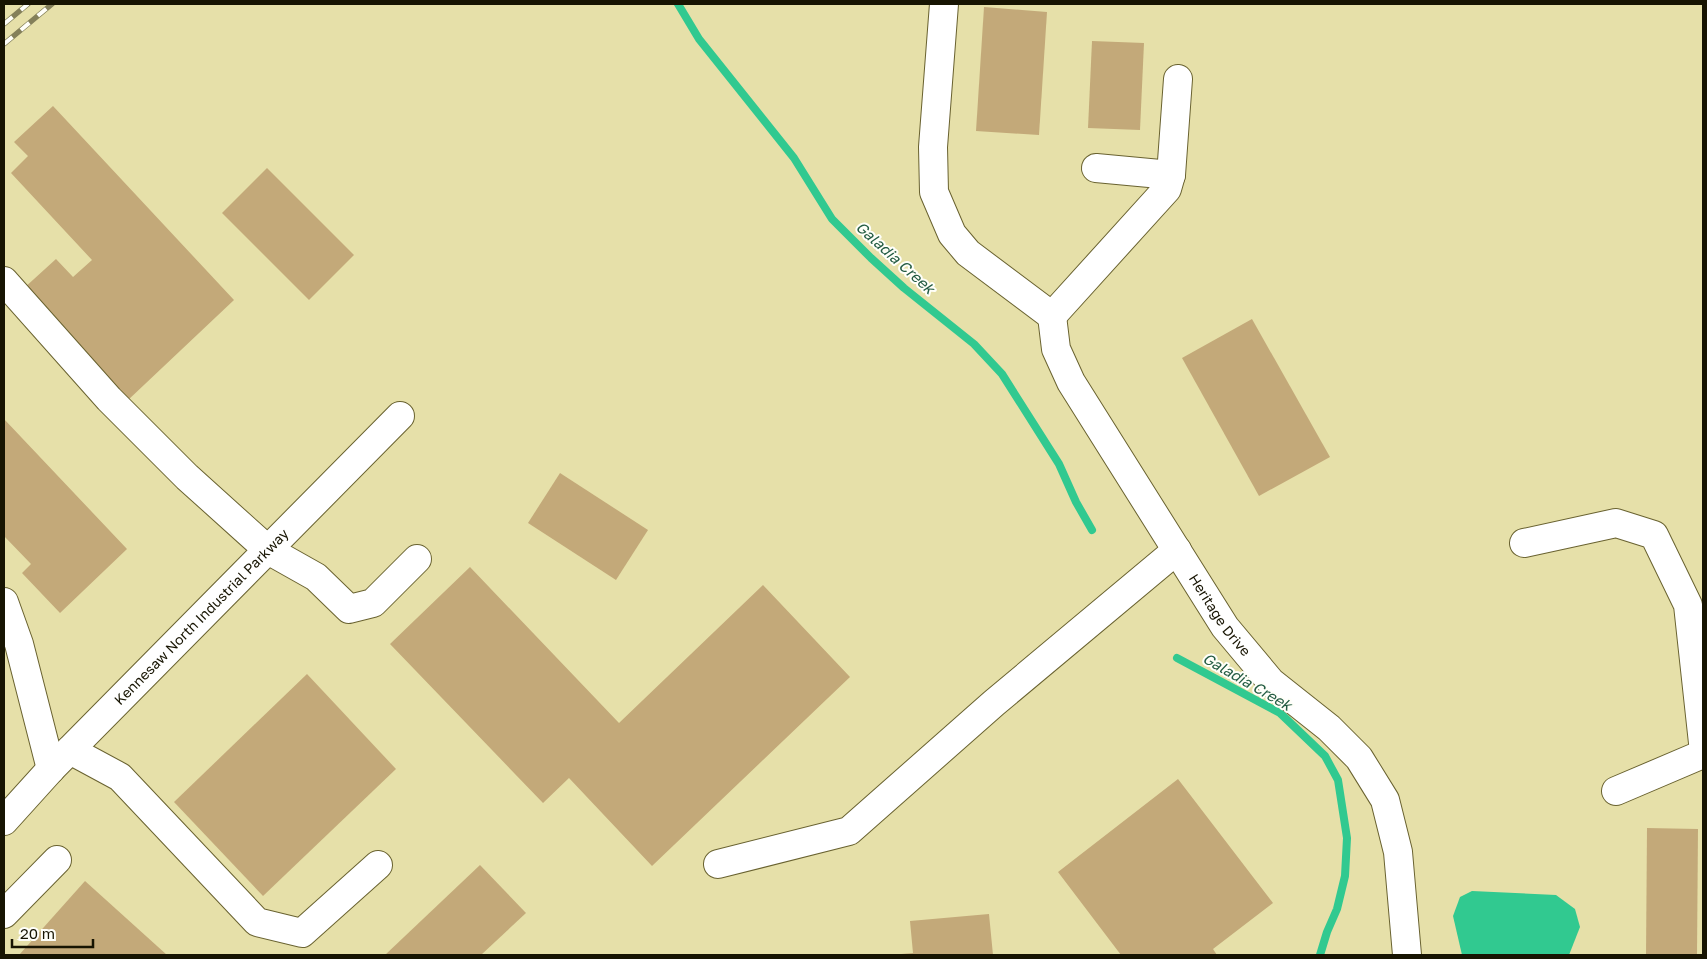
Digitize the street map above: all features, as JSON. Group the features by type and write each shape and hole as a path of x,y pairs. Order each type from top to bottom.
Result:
{"street":[{"path":"944,4 933,147 934,192 952,234 968,253 1052,316 1167,189 1171,175 1178,79"},
{"path":"1096,168 1171,175"},
{"path":"4,281 108,399 187,477 268,550 316,577 349,609 373,603 417,559"},
{"name":"Heritage Drive","path":"1052,316 1056,349 1071,382 1225,627 1271,682 1329,728 1359,758 1385,800 1398,852 1408,955"},
{"name":"Kennesaw North Industrial Parkway","path":"4,821 51,769 400,416"},
{"path":"1524,543 1616,523 1654,535 1688,605 1703,743"},
{"path":"718,864 849,831 994,703 1177,550"},
{"path":"4,602 19,644 51,769"},
{"path":"70,750 120,777 257,922 302,933 378,865"},
{"path":"1616,791 1703,754"},
{"path":"4,914 57,860"}],"shaded area":[{"path":"1472,891 1556,895 1575,909 1580,927 1569,955 1462,955 1453,916 1460,897"}],"building":[{"path":"984,7 1047,12 1039,135 976,131"},
{"path":"1092,41 1144,43 1140,130 1088,128"},
{"path":"53,106 234,300 127,401 23,289 56,259 73,277 92,260 11,173 28,156 14,142"},
{"path":"267,168 354,255 309,300 222,213"},
{"path":"1252,319 1330,457 1259,496 1182,358"},
{"path":"4,419 127,549 60,613 22,573 31,564 4,536"},
{"path":"560,473 648,530 616,580 528,523"},
{"path":"470,567 619,723 763,585 850,677 652,866 569,778 543,803 390,644"},
{"path":"307,674 396,769 263,896 174,802"},
{"path":"1178,779 1273,903 1213,949 1217,955 1121,955 1058,872"},
{"path":"1647,828 1698,829 1697,955 1646,955"},
{"path":"480,865 526,913 481,955 385,955"},
{"path":"85,881 167,955 19,955"},
{"path":"989,914 993,955 901,955 913,953 910,921"}],"waterway":[{"name":"Galadia Creek","path":"678,4 699,39 794,158 832,219 904,288 974,344 1002,374 1059,464 1076,502 1092,530"},
{"name":"Galadia Creek","path":"1177,658 1280,713 1325,756 1338,780 1347,838 1345,876 1337,909 1320,955"}],"railway":[{"path":"4,24 28,4"},
{"path":"4,44 52,4"}]}
